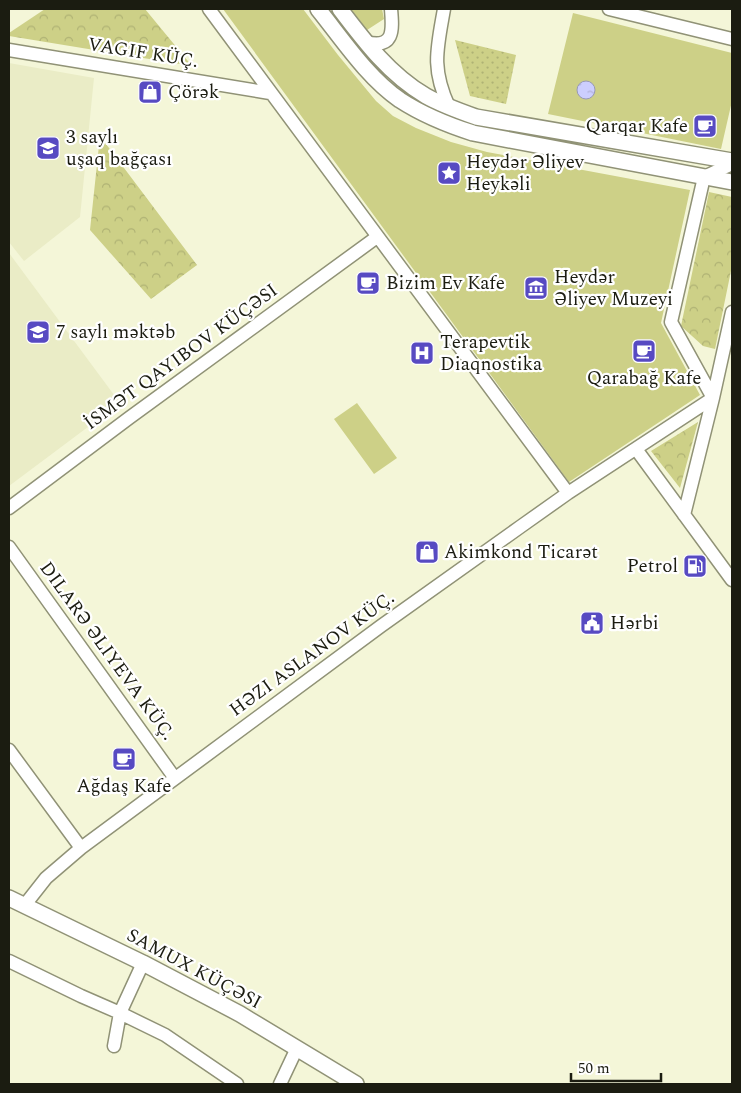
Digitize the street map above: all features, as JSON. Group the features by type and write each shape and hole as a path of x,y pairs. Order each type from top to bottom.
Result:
{"main road":[{"path":"318,9 363,66 400,100 443,123 473,133 732,182"},
{"path":"340,9 389,68 426,96 449,107 476,117 732,163"},
{"name":"SAMUX KÜÇƏSI","path":"9,898 143,963 240,1014 356,1084"}],"street":[{"path":"209,9 568,493"},
{"path":"366,42 382,44 389,38 392,27 391,9"},
{"path":"444,9 437,64 440,84 449,107"},
{"path":"609,9 732,39"},
{"name":"VAGIF KÜÇ.","path":"9,50 270,93"},
{"path":"713,398 671,322 704,177 732,163"},
{"path":"9,508 377,237"},
{"path":"684,515 732,312"},
{"name":"HƏZI ASLANOV KÜÇ.","path":"24,906 46,878 81,848 174,777 380,626 568,493 713,398"},
{"path":"636,449 732,580"},
{"name":"DILARƏ ƏLIYEVA KÜÇ.","path":"9,547 174,777"},
{"path":"9,750 81,848"},
{"path":"9,961 165,1035 237,1084"},
{"path":"114,1046 120,1013 143,963"},
{"path":"280,1084 297,1048"}],"shaded area":[{"name":"3 saylı uşaq bağçası","path":"9,63 94,78 80,217 24,261 9,242"},
{"name":"7 saylı məktəb","path":"9,253 120,403 9,486"}],"green space":[{"path":"45,9 145,9 192,66 9,36 9,33"},
{"path":"223,9 303,9 376,101 393,116 416,128 451,142 487,152 690,190 661,323 700,395 569,482"},
{"path":"351,9 382,9 384,19 367,30"},
{"path":"573,13 732,53 732,101 721,149 548,114"},
{"path":"455,40 516,55 506,104 470,96"},
{"path":"100,136 197,265 151,299 90,230"},
{"path":"709,192 732,197 732,266 715,349 703,346 681,326"},
{"path":"357,403 397,458 374,474 334,419"},
{"path":"698,422 680,488 651,451"}],"water":[{"path":"586,81 594,86 595,90 590,98 586,99 578,94 577,90 582,82"}],"place":[{"name":"Çörək","path":"150,92"},
{"name":"Qarqar Kafe","path":"705,126"},
{"name":"3 saylı uşaq bağçası","path":"48,148"},
{"name":"Heydər Əliyev Heykəli","path":"449,173"},
{"name":"Bizim Ev Kafe","path":"368,283"},
{"name":"Heydər Əliyev Muzeyi","path":"536,288"},
{"name":"7 saylı məktəb","path":"38,332"},
{"name":"Qarabağ Kafe","path":"644,351"},
{"name":"Terapevtik Diaqnostika","path":"422,353"},
{"name":"Akimkond Ticarət","path":"427,552"},
{"name":"Petrol","path":"695,566"},
{"name":"Hərbi","path":"592,623"},
{"name":"Ağdaş Kafe","path":"124,759"}]}
